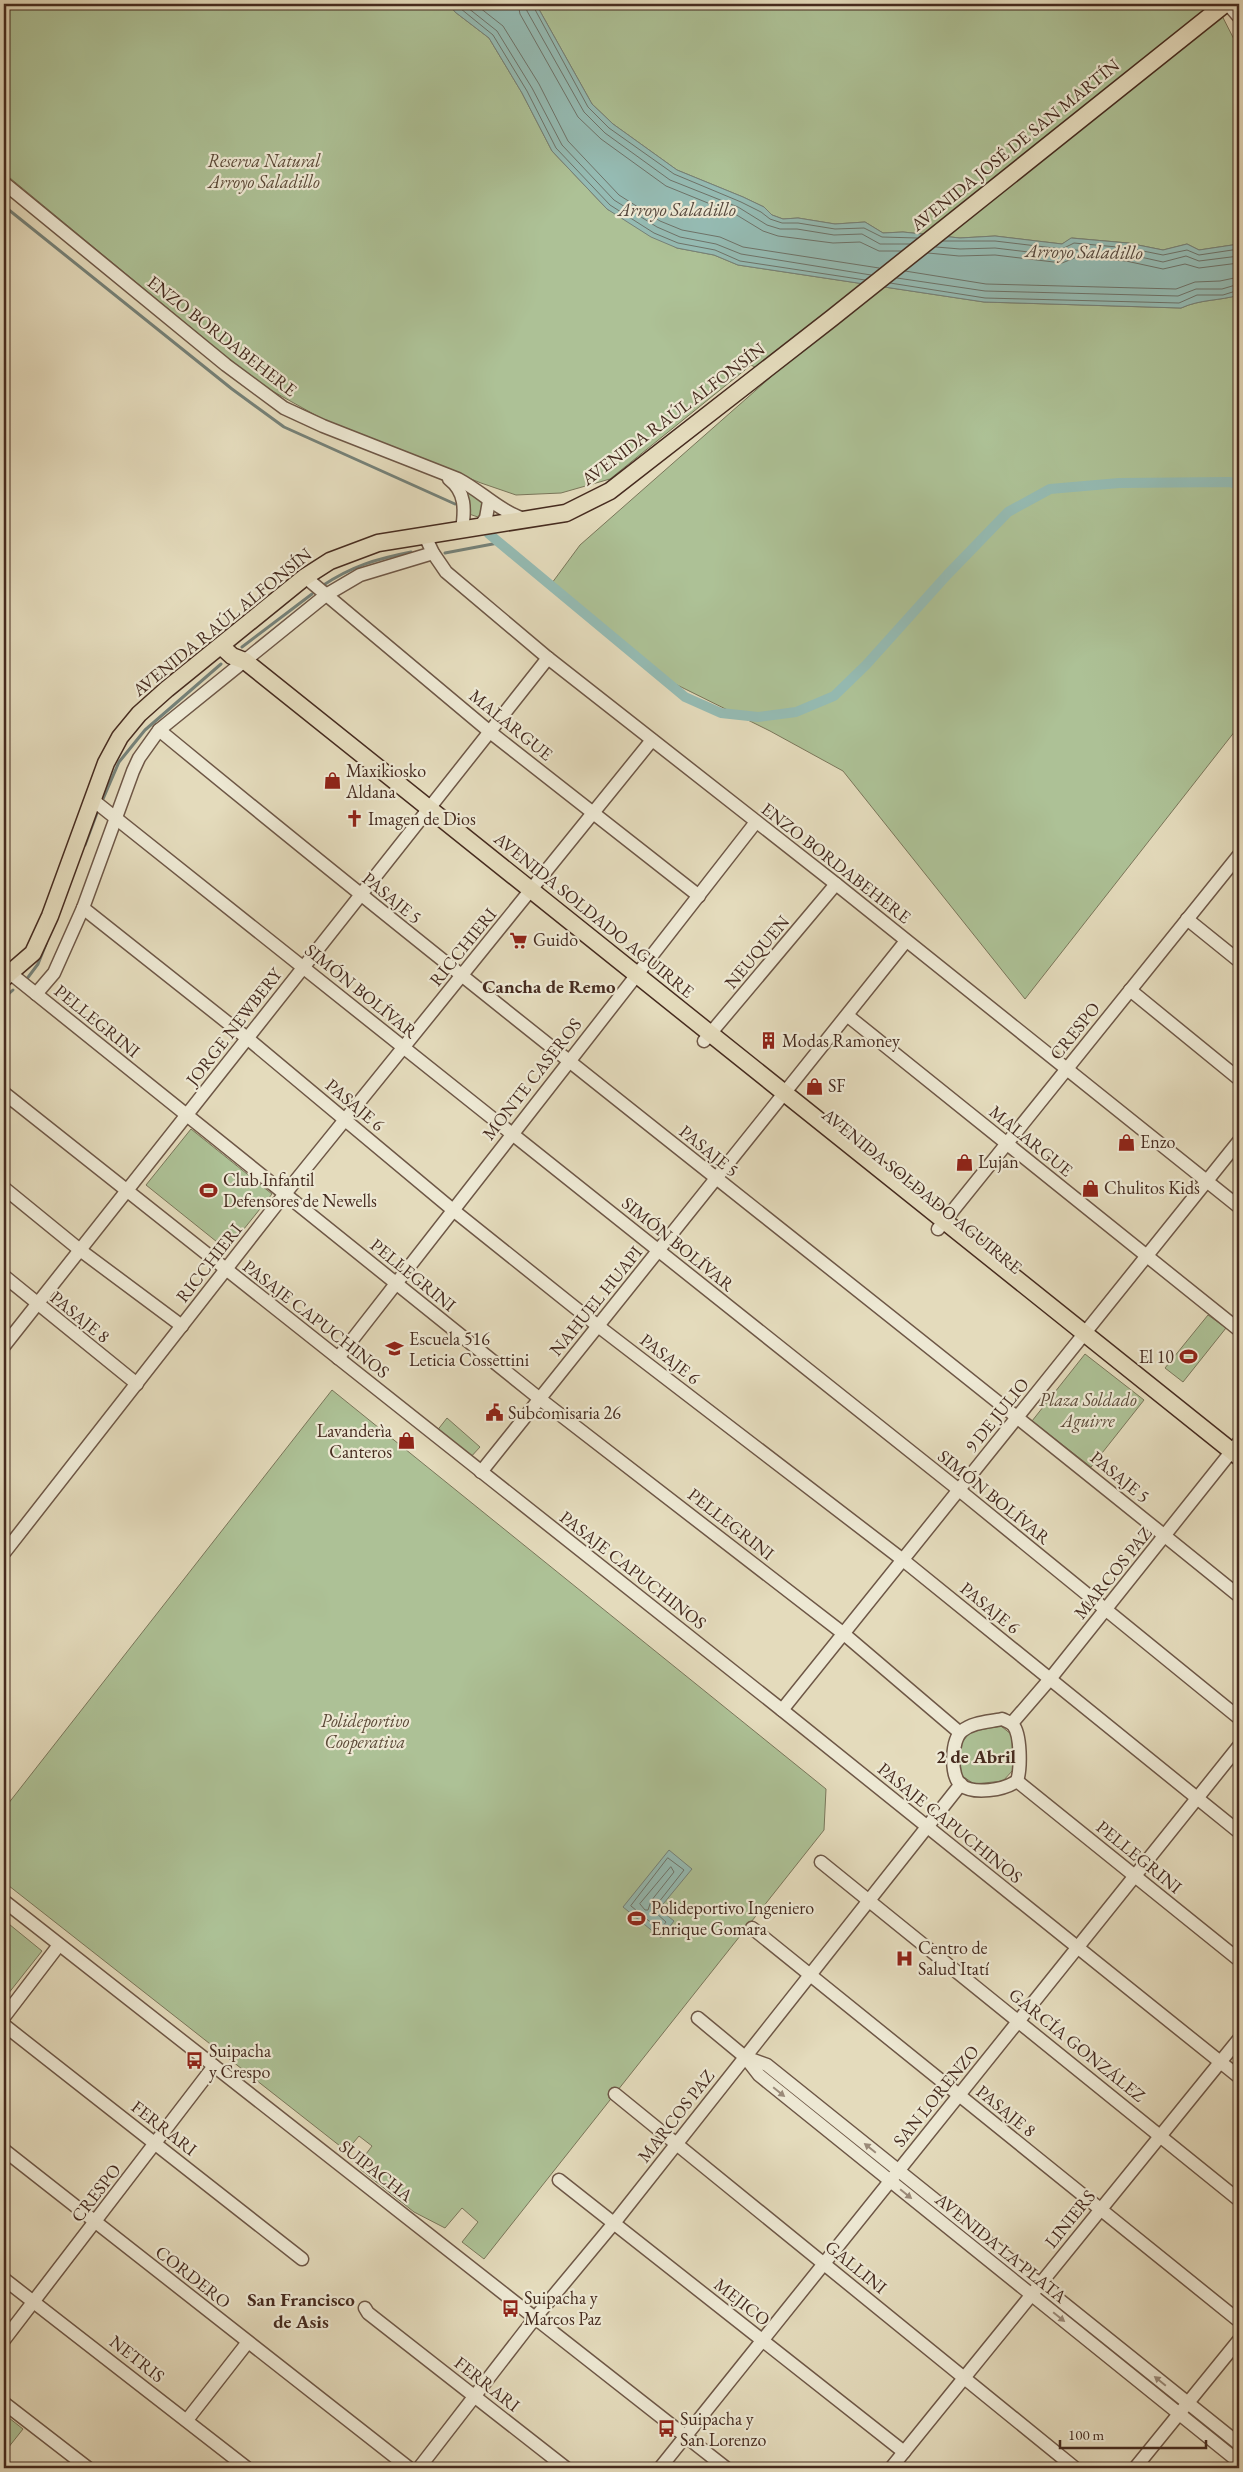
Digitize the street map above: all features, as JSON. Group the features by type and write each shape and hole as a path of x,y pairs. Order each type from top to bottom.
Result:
{"main road":[{"name":"AVENIDA JOSÉ DE SAN MARTÍN","path":"832,318 948,223 1226,4"},
{"name":"AVENIDA RAÚL ALFONSÍN","path":"7,976 33,953 44,931 106,763 120,737 132,722 167,690 234,657 305,577 330,561 378,544 566,513 610,491 832,318"},
{"name":"AVENIDA SOLDADO AGUIRRE","path":"234,657 1081,1338 1234,1453 1239,1471"}],"street":[{"path":"1226,4 1239,17"},
{"name":"ENZO BORDABEHERE","path":"4,183 226,365 277,404 323,426 443,475 458,479 476,489 498,508 527,520"},
{"name":"ENZO BORDABEHERE","path":"443,475 461,491 464,517 462,530"},
{"path":"479,528 486,518 489,501"},
{"name":"ENZO BORDABEHERE","path":"425,536 433,553 446,572 548,658 836,884 1239,1207"},
{"path":"36,994 54,973 83,908 138,758 159,730 234,657 326,595 360,575 433,553"},
{"name":"MALARGUE","path":"305,577 490,732 699,896"},
{"name":"JORGE NEWBERY","path":"4,1346 548,658"},
{"name":"PASAJE 5","path":"159,730 360,895 716,1179 1018,1416 1239,1596"},
{"name":"RICCHIERI","path":"4,1553 284,1195 652,740"},
{"name":"SIMÓN BOLÍVAR","path":"92,800 959,1490 1105,1611 1239,1718"},
{"name":"MONTE CASEROS","path":"338,1358 756,822"},
{"name":"CRESPO","path":"941,1225 1239,855"},
{"name":"NEUQUEN","path":"707,1038 836,884"},
{"name":"PASAJE 6","path":"83,908 247,1038 453,1210 598,1326 903,1560 1239,1832"},
{"path":"1187,919 1239,961"},
{"name":"NAHUEL HUAPI","path":"481,1472 848,1016 906,941"},
{"name":"PELLEGRINI","path":"7,976 36,994 540,1399 844,1634 960,1732"},
{"path":"1130,990 1239,1079"},
{"name":"MALARGUE","path":"848,1016 1239,1330"},
{"name":"PASAJE CAPUCHINOS","path":"4,1093 782,1710 1239,2077"},
{"name":"9 DE JULIO","path":"782,1710 1239,1141"},
{"path":"4,1188 80,1250 182,1326"},
{"name":"PASAJE 8","path":"4,1276 136,1384"},
{"name":"MARCOS PAZ","path":"1012,1723 1234,1453"},
{"path":"1002,1719 1012,1723 1017,1731 1020,1767 1016,1781 1001,1788 970,1789 961,1784 955,1778 954,1743 960,1732 969,1726 1002,1719"},
{"name":"SAN LORENZO","path":"660,2468 1239,1746"},
{"name":"PELLEGRINI","path":"1016,1781 1239,1960"},
{"name":"MARCOS PAZ","path":"419,2468 535,2318 614,2223 961,1784"},
{"name":"GARCÍA GONZÁLEZ","path":"821,1862 1239,2200"},
{"name":"SUIPACHA","path":"4,1901 726,2468"},
{"name":"PASAJE 8","path":"752,1928 1239,2321"},
{"path":"4,2017 60,1945"},
{"name":"AVENIDA LA PLATA","path":"698,2018 745,2057 759,2075 1040,2284 1239,2444"},
{"name":"FERRARI","path":"4,2025 302,2259"},
{"name":"LINIERS","path":"891,2468 1239,2039"},
{"name":"CRESPO","path":"4,2340 214,2066"},
{"name":"GALLINI","path":"615,2094 1075,2468"},
{"name":"CORDERO","path":"4,2150 408,2468"},
{"name":"AVENIDA LA PLATA","path":"894,2176 1032,2295 1239,2462"},
{"name":"MEJICO","path":"560,2180 904,2452"},
{"name":"NETRIS","path":"4,2279 247,2468"},
{"name":"FERRARI","path":"365,2308 368,2313 566,2468"},
{"path":"1135,2468 1239,2340"},
{"path":"187,2420 248,2342"},
{"path":"4,2403 88,2468"}],"green space":[{"name":"Reserva Natural Arroyo Saladillo","path":"4,4 449,4 455,12 489,38 522,93 552,151 607,209 677,248 714,255 738,265 984,302 1181,308 1196,303 1239,295 1239,726 1025,999 843,771 770,731 667,680 549,587 580,545 772,376 751,365 610,479 561,493 516,495 481,483 326,421 258,383 4,173"},
{"path":"536,4 1216,4 1239,49 1239,244 1199,250 1187,244 1163,250 1128,243 1072,238 1062,244 995,236 960,238 903,232 883,233 865,222 835,224 798,218 783,219 772,215 764,207 743,197 677,170 613,124 592,104"},
{"path":"465,487 479,496 484,506 478,517 469,514"},
{"name":"Club Infantil Defensores de Newells","path":"191,1129 272,1194 227,1250 146,1185"},
{"name":"El 10","path":"1208,1315 1226,1328 1183,1382 1165,1368"},
{"name":"Plaza Soldado Aguirre","path":"1085,1354 1144,1400 1091,1467 1032,1421"},
{"name":"Polideportivo Cooperativa","path":"332,1390 826,1789 824,1830 484,2259 462,2242 478,2222 462,2208 445,2228 414,2212 360,2169 360,2162 372,2146 359,2136 349,2148 343,2143 340,2146 4,1882 4,1809"},
{"path":"447,1418 480,1447 469,1459 436,1432"},
{"path":"1001,1726 1012,1735 1013,1770 1003,1781 974,1784 961,1775 958,1748 970,1732"},
{"path":"4,1920 42,1951 4,1999"},
{"path":"4,2414 23,2429 4,2453"}],"water":[{"name":"Arroyo Saladillo","path":"449,4 536,4 592,104 613,124 677,170 743,197 764,207 772,215 783,219 798,218 835,224 865,222 883,233 903,232 960,238 995,236 1062,244 1071,238 1128,243 1163,250 1187,244 1199,250 1239,244 1239,295 1196,303 1181,308 984,302 738,265 714,255 677,248 651,237 607,209 552,151 522,93 489,38 455,12"},
{"path":"669,1850 692,1869 659,1909 674,1921 661,1938 623,1907"}],"waterway":[{"path":"4,206 232,389 284,427 455,504"},
{"path":"489,534 685,697 721,713 758,717 796,712 834,696 866,665 947,575 1008,512 1050,489 1119,483 1230,482 1239,485"},
{"path":"445,553 498,543"},
{"path":"322,586 344,573 365,564 411,552"},
{"path":"242,647 312,594"},
{"path":"103,799 119,762 145,730 221,664"},
{"path":"85,845 97,813"},
{"path":"26,980 38,964 46,944"},
{"path":"4,998 13,990"}],"place":[{"name":"Maxikiosko Aldana","path":"332,781"},
{"name":"Imagen de Dios","path":"354,819"},
{"name":"Guido","path":"519,940"},
{"name":"Modas Ramoney","path":"768,1041"},
{"name":"SF","path":"814,1086"},
{"name":"Enzo","path":"1126,1142"},
{"name":"Lujan","path":"964,1162"},
{"name":"Chulitos Kids","path":"1090,1188"},
{"name":"Club Infantil Defensores de Newells","path":"209,1190"},
{"name":"Escuela 516 Leticia Cossettini","path":"395,1349"},
{"name":"El 10","path":"1188,1357"},
{"name":"Subcomisaria 26","path":"494,1413"},
{"name":"Lavanderìa Canteros","path":"406,1441"},
{"name":"Polideportivo Ingeniero Enrique Gomara","path":"637,1918"},
{"name":"Centro de Salud Itatí","path":"904,1958"},
{"name":"Suipacha y Crespo","path":"195,2061"},
{"name":"Suipacha y Marcos Paz","path":"510,2308"},
{"name":"Suipacha y San Lorenzo","path":"666,2429"}],"district":[{"name":"Cancha de Remo","path":"549,986"},
{"name":"2 de Abril","path":"976,1756"},
{"name":"San Francisco de Asis","path":"301,2310"}]}
